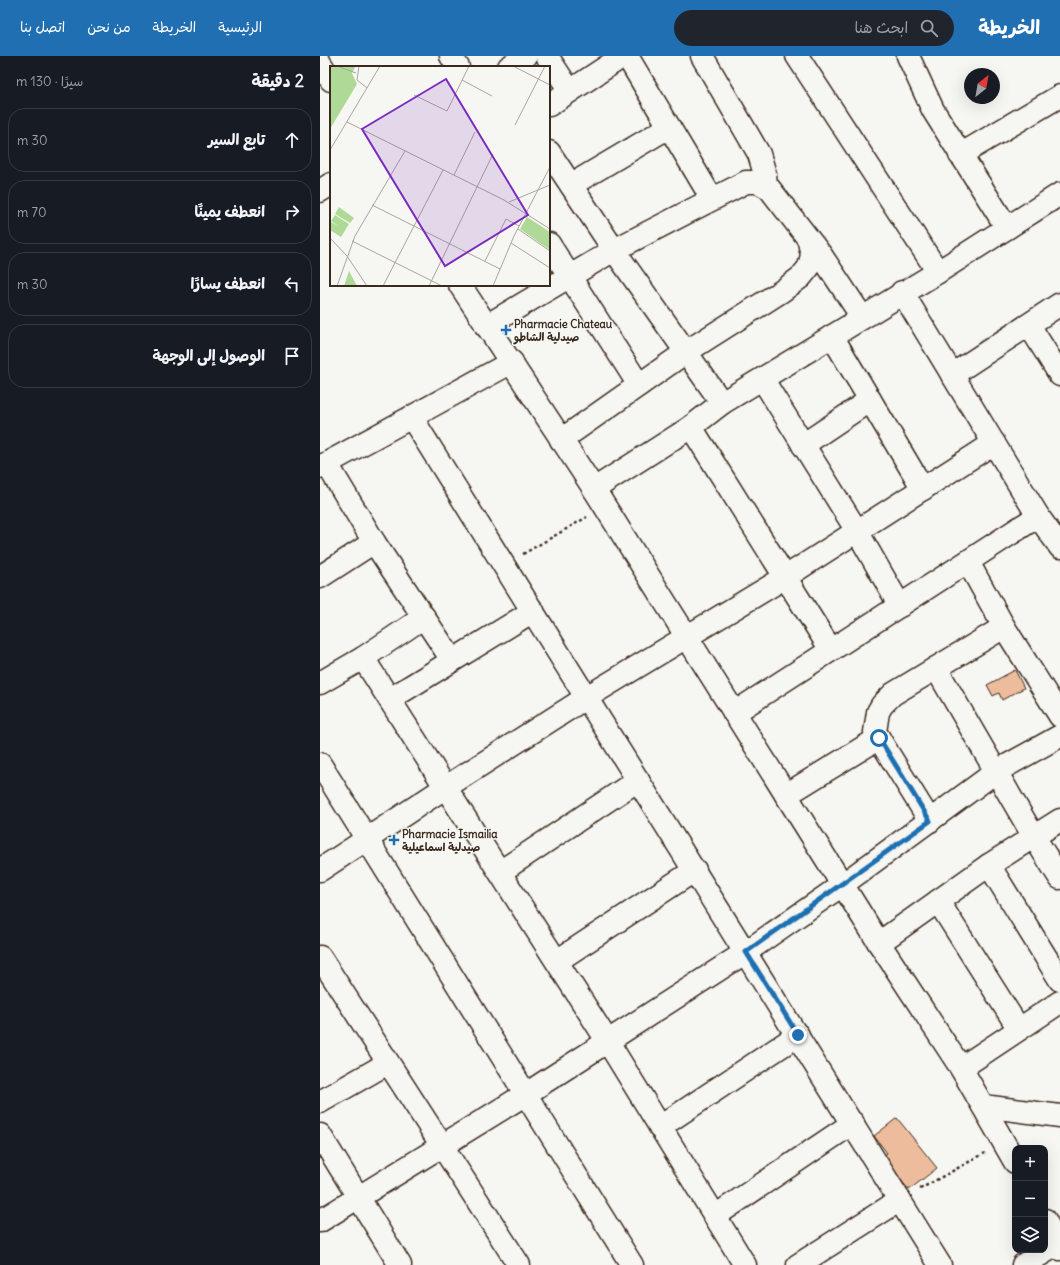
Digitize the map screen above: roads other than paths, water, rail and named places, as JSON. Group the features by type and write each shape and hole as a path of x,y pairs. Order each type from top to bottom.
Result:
{"street":[{"path":"451,56 457,66"},
{"path":"511,66 526,56"},
{"path":"547,56 570,91"},
{"path":"550,104 623,56"},
{"path":"626,56 712,199"},
{"path":"702,56 760,154 765,174 766,186"},
{"path":"797,56 938,272"},
{"path":"916,59 933,110 1006,228"},
{"path":"320,63 330,78"},
{"path":"960,155 1060,96"},
{"path":"571,185 669,127"},
{"path":"550,154 614,250 722,403"},
{"path":"486,326 614,250 746,182 758,182 770,188 828,266 862,317"},
{"path":"320,191 330,185"},
{"path":"599,498 722,403 763,380 902,292 938,272 1060,194"},
{"path":"561,440 686,352 782,291 801,277 809,267 812,255 809,242"},
{"path":"550,246 639,385"},
{"path":"461,286 486,326 512,362 842,885 961,1068 1011,1155"},
{"path":"902,292 1038,516 1060,547"},
{"path":"952,375 1060,304"},
{"path":"1029,325 1060,375"},
{"path":"832,336 922,489"},
{"path":"452,660 323,466 512,362"},
{"path":"763,380 856,531 900,606"},
{"path":"803,445 870,400"},
{"path":"412,418 853,1123 940,1265"},
{"path":"691,427 784,578 831,650"},
{"path":"320,870 587,697 784,578 994,443"},
{"path":"734,713 1038,516"},
{"path":"320,577 374,542"},
{"path":"968,562 1004,627 1060,716"},
{"path":"390,700 533,611"},
{"path":"320,683 363,658 424,617"},
{"path":"930,821 875,732 875,723 882,705 893,694 1004,627"},
{"path":"363,658 608,1042 745,1265"},
{"path":"936,668 1034,837 1060,878"},
{"path":"320,1221 526,1094 746,952 842,885 997,771 1060,736"},
{"path":"786,795 879,738"},
{"path":"320,764 632,1265"},
{"path":"500,872 638,780"},
{"path":"879,943 989,865 1060,820"},
{"path":"989,865 1060,980"},
{"path":"557,961 695,870"},
{"path":"938,901 1019,1029"},
{"path":"320,957 440,1146 519,1265"},
{"path":"961,1068 1060,1002"},
{"path":"660,1127 798,1035"},
{"path":"320,1102 388,1063"},
{"path":"983,1106 1060,1116"},
{"path":"715,1216 853,1123"},
{"path":"320,1134 357,1197 400,1265"},
{"path":"798,1265 900,1200"},
{"path":"1023,1265 1059,1246 1048,1226"}],"place":[{"name":"Pharmacie Chateau صيدلية الشاطو","path":"506,330"},
{"name":"Pharmacie Ismailia صيدلية اسماعيلية","path":"394,840"}]}
